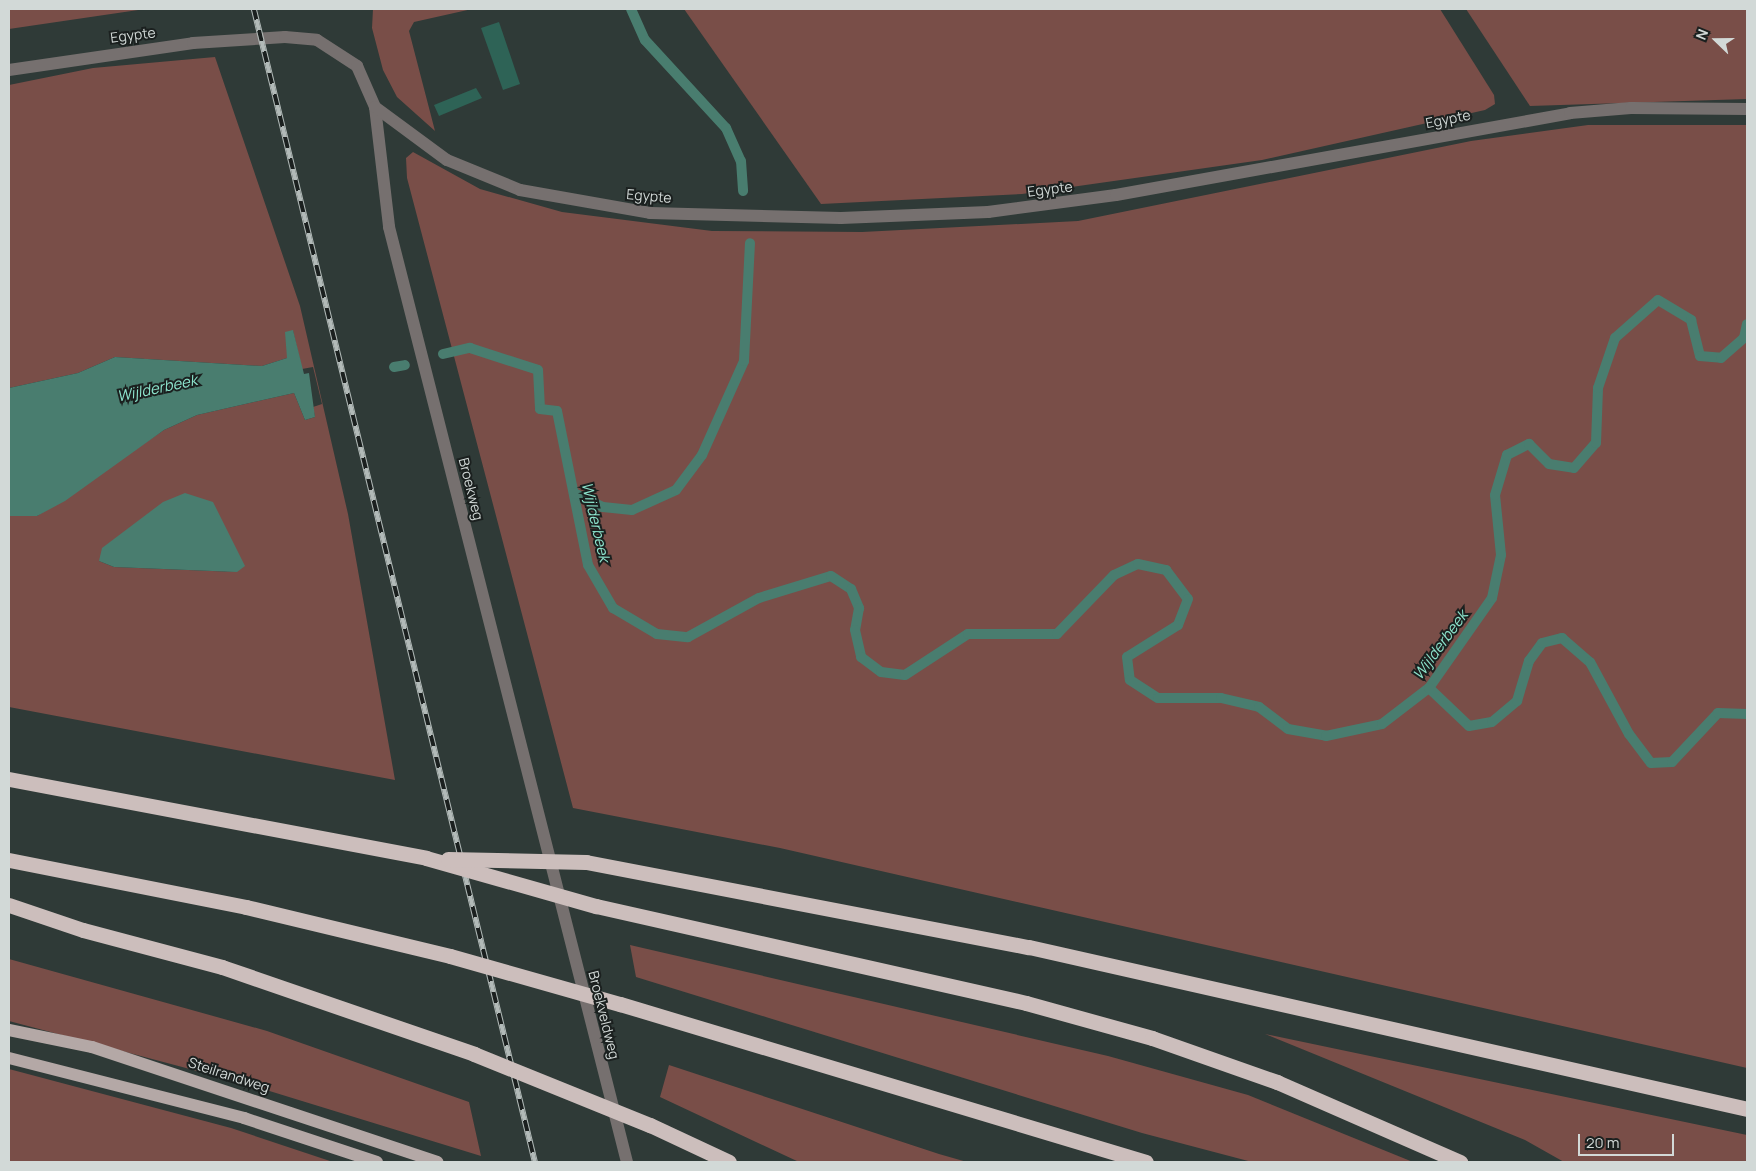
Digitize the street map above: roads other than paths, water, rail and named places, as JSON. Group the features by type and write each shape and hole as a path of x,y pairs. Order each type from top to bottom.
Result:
{"highway":[{"path":"9,779 426,858 596,906 989,994 1152,1038 1277,1082 1460,1162"},
{"path":"426,858 586,862 1029,947 1747,1109"},
{"path":"9,860 246,907 450,956 620,1004 1146,1162"},
{"path":"9,905 83,930 222,967 474,1054 650,1126 729,1162"}],"main road":[{"name":"Steilrandweg","path":"9,1030 102,1050 437,1162"},
{"path":"9,1058 244,1118 377,1162"}],"street":[{"name":"Egypte","path":"9,70 86,56 261,38 302,37 329,45 357,66 375,107 447,160 520,190 650,213 841,218 988,212 1116,195 1570,113 1631,108 1747,109"},
{"name":"Broekweg","path":"375,107 389,228 553,876"},
{"name":"Broekveldweg","path":"553,876 627,1162"}],"water":[{"path":"293,330 304,374 309,373 315,417 305,420 294,393 197,415 164,430 65,501 37,516 9,516 9,388 78,373 115,357 262,366 287,358 285,332"},
{"path":"185,493 213,502 245,566 237,572 114,567 99,561 102,548 163,502"}],"waterway":[{"path":"631,9 645,40 726,128 741,161 743,191"},
{"path":"574,493 603,507 632,510 676,490 702,455 744,361 750,243"},
{"name":"Wijlderbeek","path":"443,354 470,348 538,370 540,409 557,411 588,565 613,608 657,634 688,637 759,598 831,576 851,589 859,608 855,630 861,657 881,672 905,675 968,634 1057,634 1114,575 1138,564 1166,570 1188,599 1178,625 1127,657 1130,680 1158,698 1221,698 1259,707 1288,729 1326,736 1382,724 1429,688 1492,598 1501,555 1495,495 1507,455 1529,444 1549,464 1574,468 1596,443 1598,388 1615,338 1658,300 1691,320 1700,356 1721,358 1744,338 1747,324"},
{"name":"Wijlderbeek","path":"394,367 405,365"},
{"path":"1429,688 1469,726 1492,722 1517,701 1529,661 1542,643 1562,638 1590,662 1629,734 1651,763 1672,762 1718,713 1747,714"}],"railway":[{"path":"254,9 535,1162"}]}
